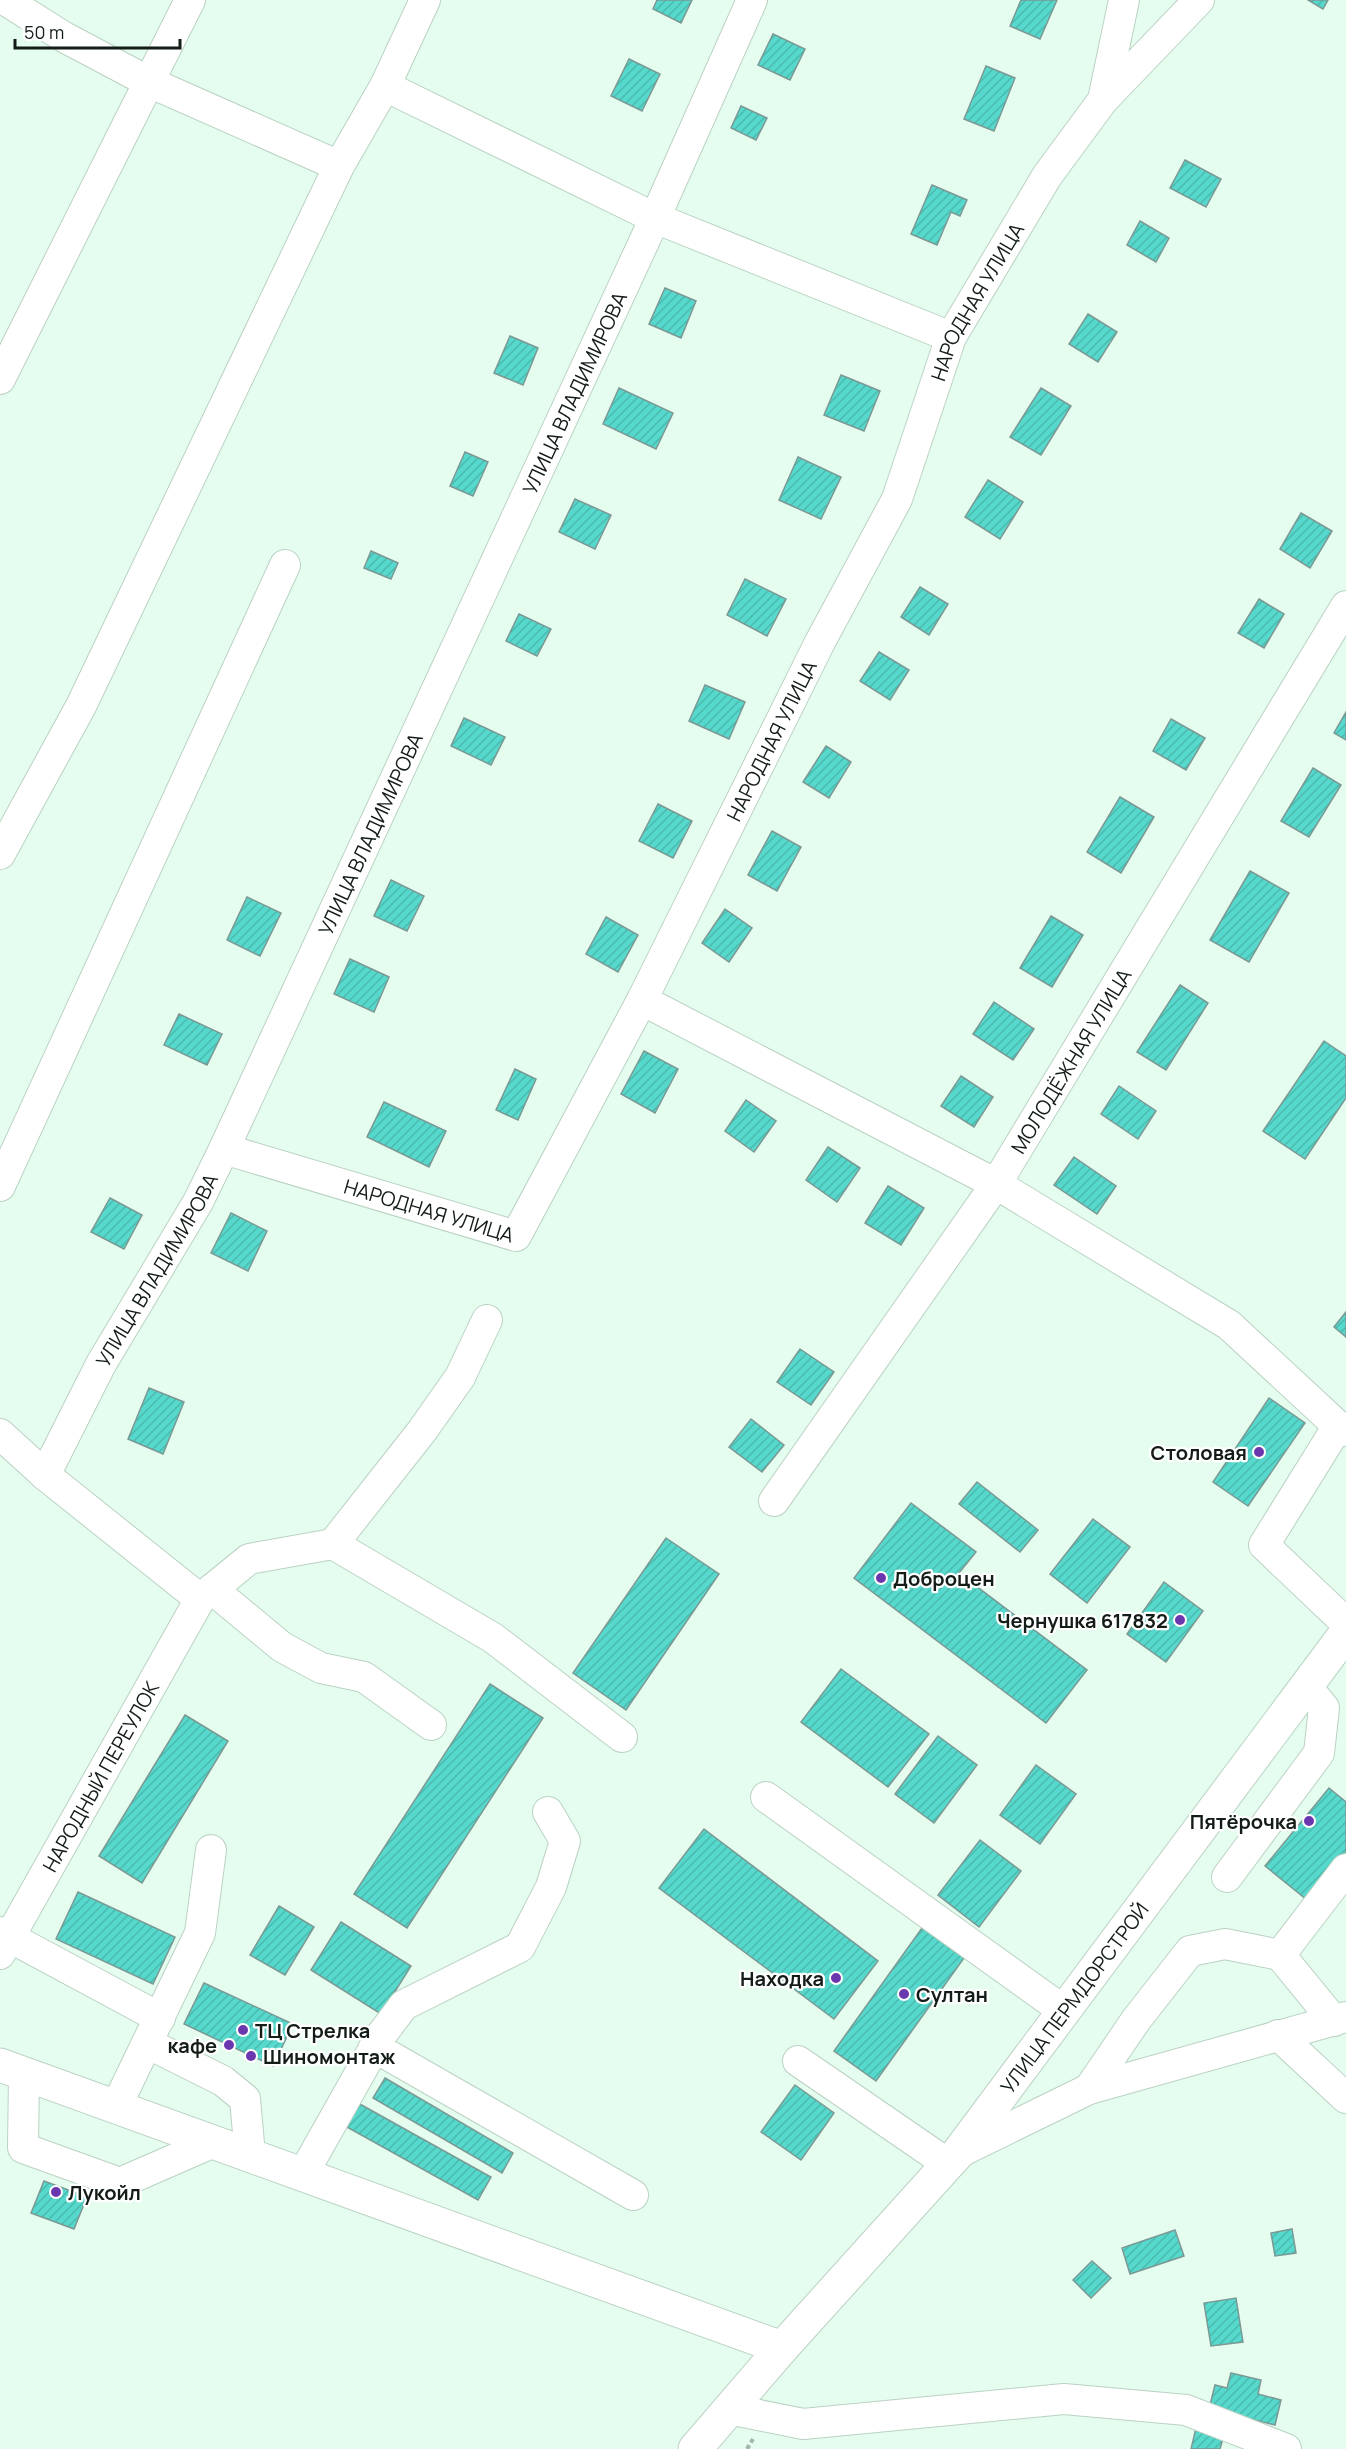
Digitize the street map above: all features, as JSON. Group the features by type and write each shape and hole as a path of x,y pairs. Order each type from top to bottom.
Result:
{"main road":[{"name":"УЛИЦА ПЕРМДОРСТРОЙ","path":"695,2449 782,2348 953,2158 1346,1633"},
{"path":"12,2070 782,2348"}],"street":[{"path":"5,0 64,37 149,82 339,166"},
{"path":"0,379 190,0"},
{"path":"0,854 81,706 339,166 385,86 425,0"},
{"name":"УЛИЦА ВЛАДИМИРОВА","path":"45,1474 101,1364 198,1202 224,1149 655,218 752,0"},
{"path":"1103,100 1124,0"},
{"name":"НАРОДНАЯ УЛИЦА","path":"224,1149 516,1236 642,1000 820,642 897,499 951,337 1047,176 1103,100 1199,0"},
{"path":"385,86 655,218 951,337"},
{"path":"0,1186 285,565"},
{"name":"МОЛОДЁЖНАЯ УЛИЦА","path":"774,1501 996,1184 1346,606"},
{"path":"642,1000 996,1184 1229,1325 1342,1429 1264,1545 1346,1623"},
{"path":"333,1544 422,1431 460,1377 487,1320"},
{"path":"0,1434 45,1474 206,1594 282,1647 321,1668 364,1677 431,1725"},
{"path":"206,1594 249,1559 333,1544 493,1638 622,1737"},
{"name":"НАРОДНЫЙ ПЕРЕУЛОК","path":"3,1941 206,1594"},
{"path":"1227,1877 1320,1753 1324,1708 1306,1686"},
{"path":"766,1797 1064,2011"},
{"path":"303,2174 374,2047 404,2004 520,1947 550,1887 566,1841 548,1812"},
{"path":"116,2107 200,1934 211,1850"},
{"path":"1280,1955 1346,1869"},
{"path":"3,1941 154,2030 245,2099 250,2155"},
{"path":"798,2061 953,2158 1089,2089 1340,2019 1280,1955 1225,1944 1190,1951 1136,2020 1089,2089"},
{"path":"1278,2035 1346,2098"},
{"path":"374,2047 633,2195"},
{"path":"12,2070 22,2148 55,2160 120,2183 214,2142"},
{"path":"729,2409 803,2424 1064,2400 1186,2410 1286,2449"}],"building":[{"path":"657,0 692,0 681,23 653,9"},
{"path":"1021,0 1057,0 1040,39 1010,26"},
{"path":"1308,0 1328,0 1323,9"},
{"path":"773,34 805,49 790,80 758,65"},
{"path":"629,59 660,74 642,111 611,96"},
{"path":"986,66 1015,78 994,131 964,119"},
{"path":"741,106 767,118 756,140 731,128"},
{"path":"1185,160 1221,179 1206,207 1170,188"},
{"path":"932,185 967,200 960,216 951,212 937,245 911,234"},
{"path":"1140,221 1169,238 1156,262 1127,245"},
{"path":"665,288 696,301 681,338 649,324"},
{"path":"1088,314 1117,332 1098,362 1069,344"},
{"path":"510,336 538,348 523,385 494,373"},
{"path":"841,375 880,391 864,431 824,415"},
{"path":"619,388 673,413 656,449 603,424"},
{"path":"1041,388 1071,406 1041,455 1010,437"},
{"path":"465,452 488,462 473,496 450,486"},
{"path":"798,457 841,477 821,519 779,500"},
{"path":"988,480 1023,502 1000,539 965,517"},
{"path":"575,499 611,515 595,549 559,532"},
{"path":"1301,513 1332,531 1310,568 1280,549"},
{"path":"371,551 398,563 391,579 364,568"},
{"path":"745,579 786,599 767,636 727,615"},
{"path":"920,587 948,604 929,635 901,617"},
{"path":"1259,599 1284,614 1264,648 1238,633"},
{"path":"519,614 551,629 537,656 506,641"},
{"path":"879,652 909,670 890,700 860,681"},
{"path":"705,685 745,702 729,739 689,721"},
{"path":"1346,712 1346,740 1334,733"},
{"path":"464,718 505,737 491,765 451,746"},
{"path":"1171,719 1205,738 1186,770 1153,751"},
{"path":"826,746 851,762 829,798 803,782"},
{"path":"1313,768 1341,785 1309,837 1281,821"},
{"path":"1120,797 1154,817 1121,873 1087,852"},
{"path":"658,804 692,821 673,858 639,841"},
{"path":"772,831 801,847 777,891 748,875"},
{"path":"1250,871 1289,893 1249,962 1210,940"},
{"path":"391,880 424,896 407,931 374,916"},
{"path":"247,897 281,913 260,956 227,940"},
{"path":"725,909 752,928 729,962 702,943"},
{"path":"1051,916 1083,935 1052,987 1020,968"},
{"path":"606,917 638,935 618,972 586,954"},
{"path":"350,959 389,977 374,1012 334,994"},
{"path":"1180,985 1208,1003 1166,1070 1137,1052"},
{"path":"994,1002 1034,1029 1013,1060 973,1034"},
{"path":"179,1014 222,1034 207,1065 164,1045"},
{"path":"1324,1041 1346,1056 1346,1098 1305,1159 1263,1131"},
{"path":"644,1051 678,1069 655,1113 621,1094"},
{"path":"515,1069 536,1079 518,1120 496,1110"},
{"path":"961,1076 993,1097 974,1127 941,1106"},
{"path":"1119,1086 1156,1111 1138,1139 1101,1114"},
{"path":"746,1100 776,1121 754,1152 725,1131"},
{"path":"384,1102 446,1131 429,1167 367,1137"},
{"path":"828,1147 860,1168 837,1202 806,1180"},
{"path":"1074,1157 1116,1186 1097,1214 1054,1185"},
{"path":"888,1186 924,1208 901,1245 865,1223"},
{"path":"110,1198 142,1215 124,1249 91,1232"},
{"path":"231,1213 267,1231 248,1271 211,1253"},
{"path":"1346,1312 1346,1337 1334,1327"},
{"path":"800,1349 834,1372 811,1405 777,1382"},
{"path":"149,1388 184,1402 163,1454 128,1439"},
{"name":"Столовая","path":"1269,1398 1305,1423 1248,1506 1213,1482"},
{"path":"751,1419 784,1445 762,1472 729,1447"},
{"path":"977,1482 1038,1530 1020,1552 959,1504"},
{"path":"911,1503 976,1552 959,1573 1087,1670 1046,1723 854,1578"},
{"path":"1093,1519 1130,1547 1087,1603 1050,1574"},
{"path":"666,1538 719,1574 626,1710 573,1673"},
{"path":"1164,1582 1203,1611 1166,1662 1127,1634"},
{"path":"841,1669 929,1734 888,1787 801,1722"},
{"path":"490,1684 543,1718 407,1928 354,1894"},
{"path":"185,1715 228,1741 142,1883 99,1856"},
{"path":"938,1736 977,1765 934,1823 895,1794"},
{"path":"1036,1765 1076,1794 1040,1844 1000,1815"},
{"path":"1329,1788 1346,1802 1346,1862 1312,1904 1265,1866"},
{"path":"704,1829 878,1961 834,2019 659,1888"},
{"path":"980,1840 1021,1871 979,1927 938,1895"},
{"path":"78,1892 175,1937 153,1984 56,1939"},
{"path":"279,1906 314,1927 285,1975 250,1955"},
{"path":"341,1922 411,1966 381,2014 311,1970"},
{"path":"922,1928 964,1958 876,2081 834,2051"},
{"name":"ТЦ Стрелка","path":"204,1983 293,2024 273,2066 184,2024"},
{"path":"385,2078 513,2153 502,2173 373,2098"},
{"path":"795,2085 834,2113 801,2160 761,2132"},
{"path":"358,2103 491,2177 478,2200 345,2126"},
{"path":"44,2181 87,2197 74,2229 31,2213"},
{"path":"1292,2229 1296,2253 1275,2256 1271,2233"},
{"path":"1175,2230 1184,2256 1130,2274 1122,2248"},
{"path":"1092,2261 1111,2278 1091,2298 1073,2280"},
{"path":"1236,2298 1243,2342 1211,2346 1204,2303"},
{"path":"1231,2373 1261,2380 1258,2394 1281,2400 1275,2425 1209,2409 1215,2385 1227,2388"},
{"path":"1196,2428 1224,2435 1220,2449 1191,2449"}],"place":[{"name":"Столовая","path":"1259,1452"},
{"name":"Доброцен","path":"881,1578"},
{"name":"Чернушка 617832","path":"1180,1620"},
{"name":"Пятёрочка","path":"1309,1821"},
{"name":"Находка","path":"836,1978"},
{"name":"Султан","path":"904,1994"},
{"name":"ТЦ Стрелка","path":"243,2030"},
{"name":"кафе","path":"229,2045"},
{"name":"Шиномонтаж","path":"251,2056"},
{"name":"Лукойл","path":"56,2192"}]}
